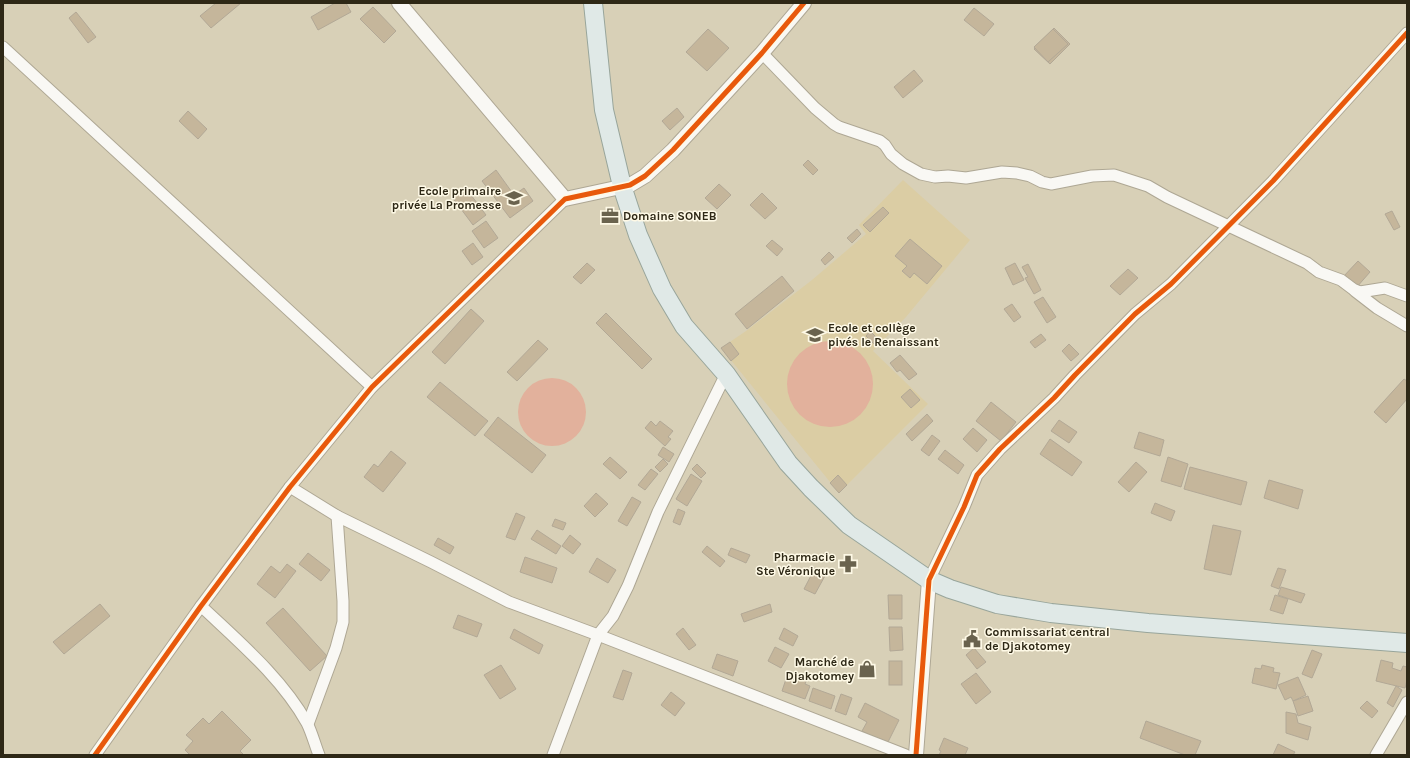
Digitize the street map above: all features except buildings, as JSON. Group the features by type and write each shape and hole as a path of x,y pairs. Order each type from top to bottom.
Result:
{"main road":[{"path":"593,3 604,110 622,186 638,235 662,289 684,326 726,374 788,463 849,525 929,580 950,589 997,604 1051,613 1148,623 1407,643"}],"street":[{"path":"399,3 565,199"},
{"path":"95,755 200,606 290,487 372,387 565,199 630,185 645,176 673,150 762,53 804,3"},
{"path":"916,755 929,580 964,507 977,475 1000,449 1054,398 1135,314 1171,284 1273,181 1407,33"},
{"path":"3,47 372,387"},
{"path":"762,53 815,108 828,119 839,127 880,141 885,145 891,154 903,164 921,174 935,177 948,176 966,178 1002,172 1017,172 1051,184 1092,176 1114,175 1148,186 1167,197 1229,225 1307,264 1319,272 1341,280 1377,308 1407,326"},
{"path":"1353,289 1360,292 1385,288 1407,296"},
{"path":"553,755 598,635 613,616 628,586 658,512 726,374"},
{"path":"290,487 337,516 509,602 598,635 906,755"},
{"path":"308,724 336,648 343,622 344,600 337,516"},
{"path":"200,606 246,649 283,688 308,724 319,755"},
{"path":"1376,755 1407,702"}],"shaded area":[{"name":"Ecole et collège pivés le Renaissant","path":"903,180 970,240 906,317 873,351 928,404 839,493 721,348 746,331 812,280 866,234 859,225"},
{"path":"830,341 838,342 854,348 866,360 872,376 872,392 866,408 854,420 838,426 830,427 822,426 806,420 794,408 788,392 787,384 788,376 794,360 806,348 822,342"},
{"path":"545,378 559,378 571,384 580,393 586,405 584,425 576,436 565,444 559,446 545,446 539,444 528,436 520,425 518,419 518,405 520,399 528,388 539,380"}],"cycle path":[{"path":"95,755 201,606 290,487 372,387 565,199 630,185 645,176 673,150 762,53 804,3"},
{"path":"916,755 929,580 964,507 977,475 1000,449 1054,398 1135,314 1171,284 1273,181 1407,33"}],"place":[{"name":"Ecole primaire privée La Promesse","path":"514,198"},
{"name":"Domaine SONEB","path":"610,216"},
{"name":"Ecole et collège pivés le Renaissant","path":"815,335"},
{"name":"Pharmacie Ste Véronique","path":"848,564"},
{"name":"Commissariat central de Djakotomey","path":"972,639"},
{"name":"Marché de Djakotomey","path":"867,669"}]}
